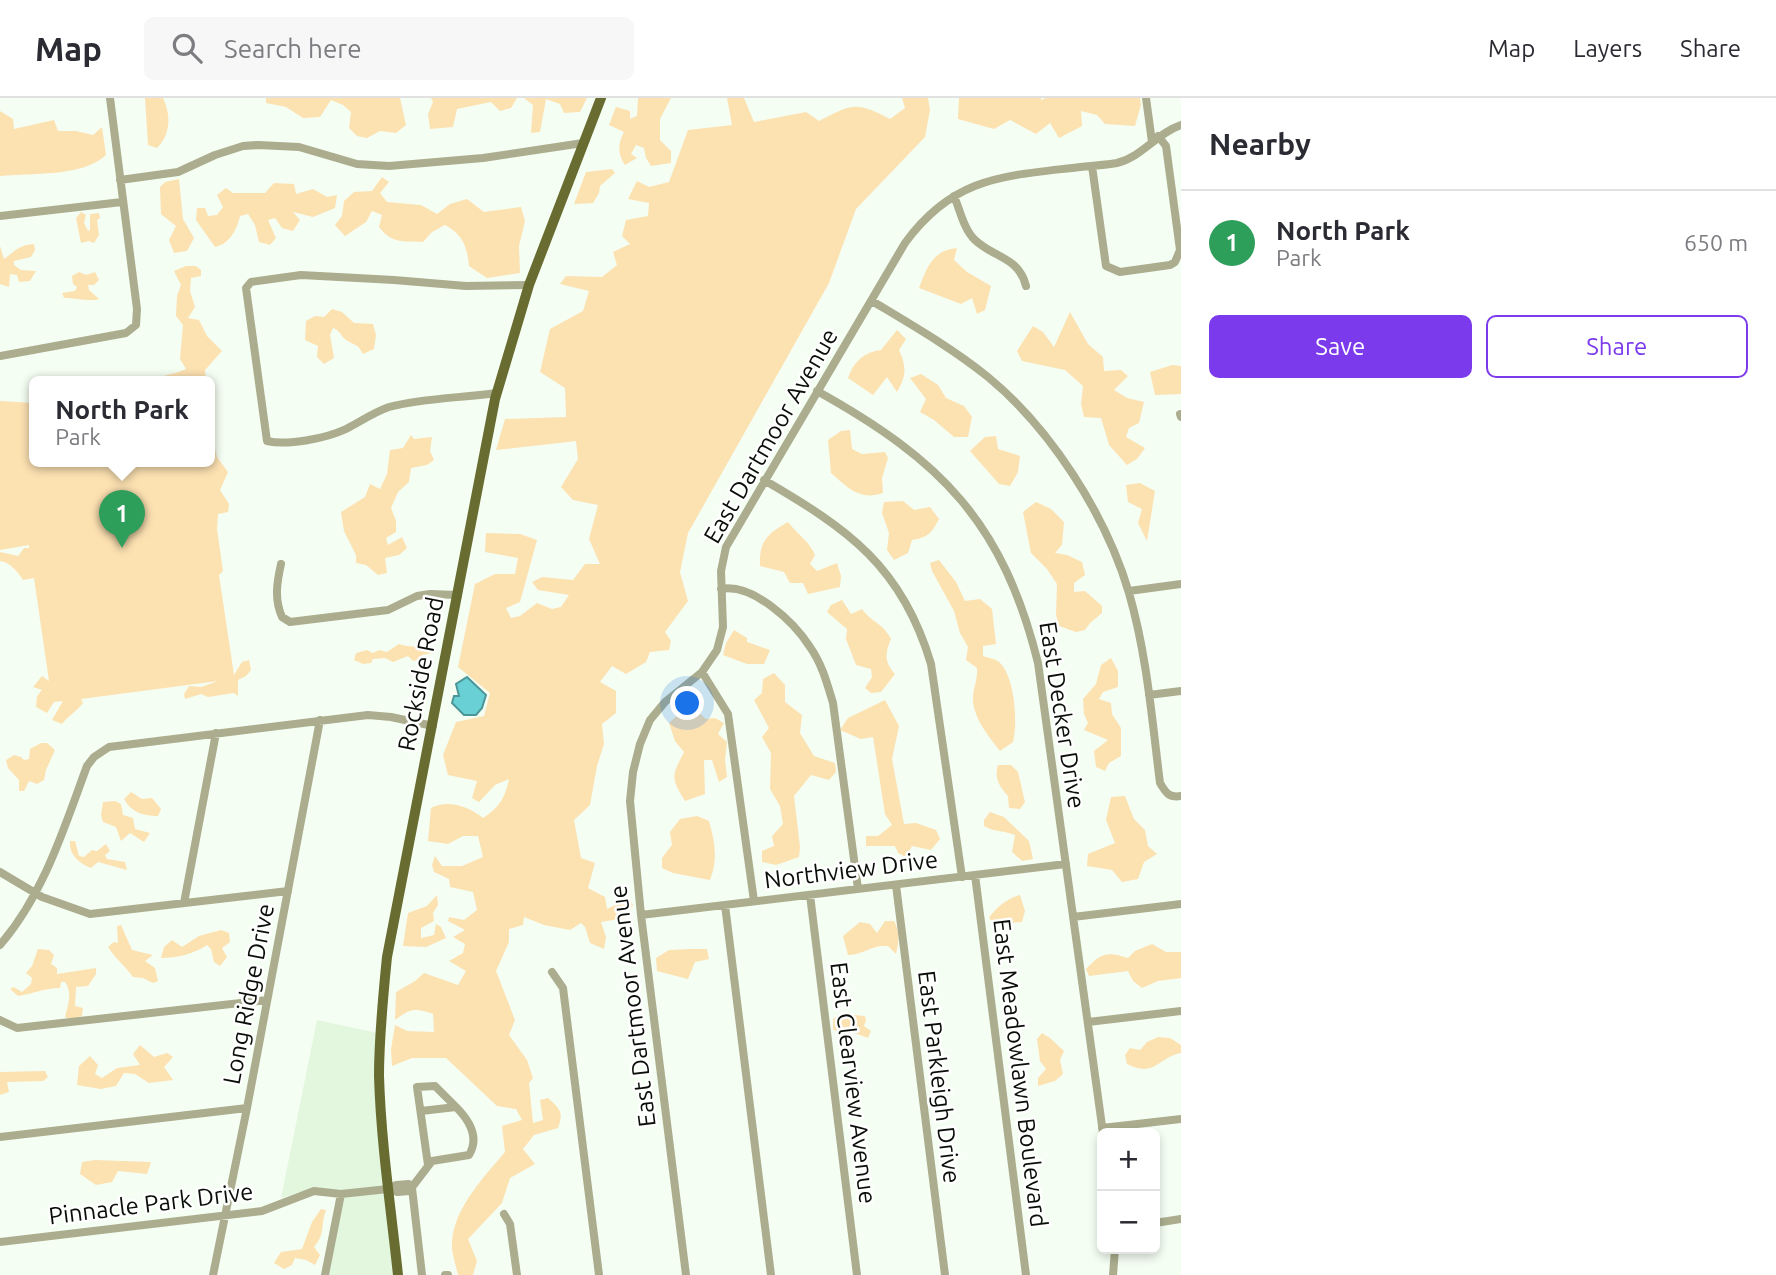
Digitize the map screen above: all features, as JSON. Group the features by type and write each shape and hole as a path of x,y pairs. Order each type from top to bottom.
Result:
{"main road":[{"name":"Rockside Road","path":"398,1275 380,1085 381,1014 389,946 496,393 529,285 601,98"}],"street":[{"path":"0,356 117,335 133,329 138,319 110,98"},
{"path":"1092,166 1106,266 1120,272 1175,262 1180,250 1166,146 1155,139 1146,98"},
{"name":"East Dartmoor Avenue","path":"685,1275 641,915 630,801 633,772 650,720 665,702 702,672 717,650 723,627 720,571 726,547 905,243 922,221 954,196 982,183 1004,176 1119,162 1137,154 1155,139 1181,125"},
{"path":"120,180 178,172 243,146 299,147 357,164 389,166 483,158 583,143"},
{"path":"954,196 967,229 975,241 1009,260 1023,275 1026,286"},
{"path":"0,216 122,202"},
{"path":"496,393 404,404 388,408 337,433 319,438 276,443 267,441 246,288 251,282 301,275 394,279 466,286 529,285"},
{"path":"872,301 935,339 989,378 1029,418 1084,492 1116,555 1129,591 1141,642 1160,783 1166,793 1174,797 1181,796"},
{"name":"East Decker Drive","path":"817,391 878,426 914,453 946,483 979,523 1011,578 1027,618 1038,663 1102,1128"},
{"path":"764,480 836,524 860,544 894,584 909,609 931,664 962,877"},
{"path":"281,564 276,584 278,604 282,617 290,622 388,610 417,596 429,594 458,595"},
{"path":"1129,591 1181,584"},
{"path":"721,589 741,590 778,612 797,629 825,674 833,703 858,889"},
{"path":"702,672 728,714 754,901"},
{"path":"1149,695 1181,691"},
{"path":"0,944 13,930 36,894 87,766 101,752 122,744 320,720 380,716 433,726"},
{"name":"Long Ridge Drive","path":"213,1275 320,720"},
{"path":"184,903 216,733"},
{"name":"Northview Drive","path":"641,915 1066,864"},
{"path":"0,872 36,894 90,914 288,891"},
{"name":"East Meadowlawn Boulevard","path":"975,875 1026,1275"},
{"name":"East Parkleigh Drive","path":"896,885 944,1275"},
{"name":"East Clearview Avenue","path":"810,895 857,1275"},
{"path":"1073,916 1181,904"},
{"path":"725,905 771,1275"},
{"path":"552,972 563,988 599,1275"},
{"path":"0,1020 16,1028 267,1000"},
{"path":"1088,1022 1181,1011"},
{"path":"422,1275 412,1188 432,1161 469,1155 473,1149 468,1119 435,1086 417,1087 428,1165"},
{"path":"421,1111 456,1107"},
{"path":"0,1137 247,1108"},
{"path":"1120,1128 1181,1118"},
{"name":"Pinnacle Park Drive","path":"0,1242 262,1211 314,1191 341,1194 410,1184 412,1188"},
{"path":"325,1275 341,1194"},
{"path":"504,1214 510,1224 517,1275"},
{"path":"1160,1222 1181,1219"},
{"path":"1112,1275 1114,1254"}],"shaded area":[{"path":"145,98 163,98 167,111 167,131 157,148 148,145"},
{"path":"266,98 400,98 406,125 396,133 380,131 367,138 357,136 349,128 351,112 331,100 320,117 303,118 286,107 266,103"},
{"path":"431,98 517,98 511,108 500,111 491,102 457,109 453,127 430,129 428,114 433,102"},
{"path":"524,98 587,98 580,112 564,113 560,104 546,99 540,132 531,133 533,105"},
{"path":"638,98 671,98 660,119 660,140 671,151 671,163 651,166 644,148 636,145 631,154 637,158 625,165 622,161 619,148 624,132 609,125 616,107 630,111 630,119 637,116"},
{"path":"727,98 744,98 754,122 806,112 819,121 854,107 869,109 890,119 905,108 902,98 928,98 930,110 925,137 856,209 829,283 688,533 680,572 688,601 665,632 671,641 669,650 650,652 646,662 626,674 612,666 600,682 616,691 616,713 602,724 604,744 590,805 574,820 581,858 595,863 588,888 605,897 607,909 620,903 622,895 628,896 633,905 625,918 601,922 606,937 604,949 590,943 581,923 570,930 544,925 524,917 523,925 509,929 509,942 496,971 515,1020 509,1035 527,1060 533,1078 529,1083 533,1123 543,1120 540,1100 548,1098 558,1108 561,1118 558,1128 534,1135 523,1149 535,1164 510,1178 502,1203 468,1239 477,1261 473,1275 458,1275 452,1246 458,1217 471,1194 505,1152 502,1126 522,1120 516,1109 497,1106 446,1058 412,1058 392,1066 391,1049 395,1025 407,1031 434,1032 433,1014 427,1012 413,1010 395,1020 396,992 424,973 458,985 466,971 449,961 463,953 465,944 453,937 465,930 448,921 449,917 464,920 477,910 473,892 450,887 449,879 434,872 432,865 435,856 442,866 462,866 483,857 478,836 463,836 448,844 428,841 431,808 451,804 483,818 500,802 509,779 495,785 479,802 472,798 477,781 448,775 443,755 456,722 484,716 490,693 458,667 475,584 495,574 515,574 518,558 485,552 486,533 520,534 537,540 520,602 506,608 511,618 520,616 537,603 552,609 561,607 569,595 538,590 532,582 542,577 573,580 585,564 600,564 589,539 598,505 573,500 561,487 578,459 576,441 496,450 505,419 566,417 565,388 540,372 550,329 583,311 589,291 560,284 566,276 602,277 617,265 613,252 630,244 622,236 626,220 648,216 649,203 628,199 637,181 649,187 669,182 688,130 732,125"},
{"path":"959,98 1140,98 1141,105 1135,126 1105,124 1097,115 1081,111 1082,126 1059,138 1050,123 1036,134 1010,120 994,129 958,119"},
{"path":"0,111 13,119 14,129 54,120 58,131 93,135 102,127 106,155 96,162 71,171 0,176"},
{"path":"612,169 615,173 600,186 593,203 574,204 586,172"},
{"path":"382,177 389,182 380,193 387,202 421,205 437,214 450,204 467,199 484,212 521,207 525,221 519,246 520,273 487,278 469,266 463,242 445,225 432,232 423,242 398,240 379,227 382,215 372,211 366,222 345,236 335,225 342,216 344,201 354,192 372,191"},
{"path":"179,179 183,219 194,238 187,251 174,253 169,240 176,226 161,214 160,187 165,182"},
{"path":"274,183 294,184 296,194 313,189 327,197 337,195 335,208 313,217 293,212 300,220 293,231 282,228 275,218 268,220 276,238 270,245 259,242 255,225 248,214 240,216 232,235 225,243 215,247 196,220 197,208 205,208 208,216 217,215 223,207 217,195 226,188 233,193 265,193"},
{"path":"81,212 86,215 84,223 88,231 90,214 99,213 99,235 94,243 81,243 76,218"},
{"path":"34,244 35,250 31,257 14,261 14,265 21,270 36,271 30,281 19,282 17,275 10,274 9,287 0,284 0,246 4,259 21,247"},
{"path":"957,248 954,260 967,272 991,286 985,310 977,314 972,298 961,304 919,288 932,261 942,252"},
{"path":"186,266 196,266 201,270 201,276 191,278 190,291 195,307 188,318 199,320 207,336 222,351 205,370 206,376 162,376 186,369 180,359 183,325 176,316 177,296 181,285 174,271"},
{"path":"79,272 86,275 95,272 99,280 94,285 88,285 89,290 99,299 64,298 62,293 75,291 77,287 73,284 72,276"},
{"path":"332,309 342,312 354,323 373,324 376,335 374,349 363,354 357,346 333,328 330,335 334,358 324,364 317,357 318,346 305,340 306,321 315,316 324,317"},
{"path":"1070,312 1088,344 1103,357 1104,371 1121,370 1128,376 1114,390 1127,398 1144,402 1139,423 1129,428 1126,437 1145,448 1137,459 1127,465 1109,445 1101,418 1084,417 1081,404 1083,386 1065,370 1022,361 1017,351 1033,326 1043,332 1054,347"},
{"path":"897,330 906,339 899,350 904,367 902,382 897,392 887,377 873,395 848,378 860,359 881,350"},
{"path":"1172,365 1181,366 1181,394 1155,395 1150,372"},
{"path":"921,374 938,385 946,398 964,406 972,417 968,437 954,437 920,412 926,399 910,378"},
{"path":"0,401 29,403 29,467 215,467 215,449 217,457 228,472 220,490 229,504 228,512 218,514 217,529 223,571 219,575 234,675 242,662 249,660 251,670 238,680 238,696 234,693 208,697 201,694 185,699 184,694 189,686 201,687 218,681 81,699 83,703 62,724 52,720 63,701 54,702 47,713 36,707 37,696 42,690 33,687 42,676 49,681 34,578 23,580 10,565 0,561 0,552 18,556 24,548 29,548 29,545 0,550"},
{"path":"850,430 852,449 862,454 885,452 888,458 882,478 883,493 868,495 855,492 831,473 828,440 841,431"},
{"path":"411,435 414,439 432,437 430,451 434,460 427,465 411,468 409,482 398,492 391,508 396,521 396,532 386,538 388,545 402,537 407,548 399,555 385,558 387,573 378,575 366,565 356,563 356,555 344,531 341,512 365,497 370,484 380,489 387,474 390,450 403,448"},
{"path":"996,436 998,449 1020,456 1018,472 1010,486 999,484 970,451 985,437"},
{"path":"1140,483 1155,491 1147,541 1138,523 1142,509 1128,502 1126,485"},
{"path":"903,501 914,510 930,507 939,519 928,534 912,540 908,553 894,560 887,550 889,533 882,513 884,502"},
{"path":"1036,502 1051,509 1064,522 1062,545 1055,553 1082,562 1085,575 1074,583 1074,592 1085,591 1102,606 1102,613 1085,630 1076,632 1059,626 1056,615 1057,584 1031,553 1023,512"},
{"path":"788,522 813,550 815,555 810,564 817,571 837,563 841,576 840,587 808,594 803,583 790,583 784,572 760,566 761,550 766,539"},
{"path":"939,560 956,582 965,601 980,599 992,609 996,644 983,646 983,656 998,661 1004,669 1012,689 1015,712 1013,742 1000,751 983,728 974,709 977,668 966,660 968,647 960,633 954,611 932,571 930,563"},
{"path":"842,600 851,614 862,609 891,639 887,657 895,674 881,692 871,693 865,688 872,677 871,669 856,665 846,639 847,629 827,612 831,605"},
{"path":"734,630 747,638 747,642 770,650 764,664 747,664 723,655"},
{"path":"399,644 433,650 432,653 413,661 408,656 393,662 385,658 373,659 371,663 363,664 354,660 356,653 367,650 373,653 379,650 387,652"},
{"path":"1111,658 1118,671 1118,687 1103,692 1099,699 1111,703 1112,714 1121,728 1121,756 1109,763 1105,771 1096,767 1094,751 1108,740 1084,730 1088,723 1083,699 1096,684 1101,665"},
{"path":"774,673 785,685 785,702 802,715 800,733 814,756 835,763 836,772 829,780 811,775 794,796 799,857 776,865 762,862 762,851 774,846 772,836 783,824 780,806 770,789 771,753 762,737 769,728 754,700 762,693 763,679"},
{"path":"885,700 899,726 892,759 904,824 916,823 936,830 940,839 931,850 912,846 906,857 898,853 895,846 866,846 866,836 878,836 892,825 885,814 873,737 861,739 840,730 848,718"},
{"path":"697,711 706,719 715,718 724,723 718,734 727,742 727,777 719,782 712,760 704,760 705,794 685,801 674,776 684,752 675,741 669,723 680,713"},
{"path":"47,743 55,750 44,780 37,784 29,781 24,791 19,791 19,780 8,768 6,760 14,755 24,760 29,759 30,749"},
{"path":"998,765 1011,765 1018,772 1025,802 1020,809 1009,808 1008,796 997,778"},
{"path":"131,792 142,799 152,798 161,809 158,816 142,814 130,807 124,799"},
{"path":"1125,796 1134,819 1145,830 1148,846 1157,854 1144,862 1138,879 1122,882 1112,870 1087,866 1088,854 1115,843 1106,820 1111,797"},
{"path":"115,801 121,804 123,815 133,818 135,829 150,833 144,842 130,833 121,841 116,827 103,822 103,802"},
{"path":"990,812 1004,817 1029,841 1033,859 1022,861 1012,852 1015,835 984,826 984,820"},
{"path":"697,816 709,821 713,836 715,858 710,880 673,873 662,868 662,858 672,845 670,832 680,819"},
{"path":"70,841 75,841 79,856 84,857 106,844 110,851 105,855 107,859 125,862 127,870 98,862 91,868 87,866 73,854"},
{"path":"437,895 438,905 433,913 434,921 421,928 421,938 434,935 436,924 441,927 446,938 426,947 403,946 408,913 427,906"},
{"path":"1020,895 1025,911 1022,922 995,924 989,918 1011,898"},
{"path":"885,921 894,921 896,925 896,954 888,946 882,946 848,955 843,936 860,922 870,924 877,933"},
{"path":"121,925 132,950 153,955 145,961 155,968 158,981 153,983 133,977 108,947 114,942 118,943 117,926"},
{"path":"221,930 229,933 230,942 222,948 227,957 220,966 214,962 211,949 207,945 185,955 161,958 164,947 172,940 182,947 199,936"},
{"path":"1152,944 1166,952 1181,952 1181,978 1158,981 1142,988 1133,981 1128,971 1089,976 1086,969 1100,957 1109,954 1128,958 1135,951"},
{"path":"38,949 49,950 54,955 51,964 57,968 57,974 96,968 96,974 88,986 76,987 75,1006 83,1008 82,1016 71,1020 65,1017 69,995 65,982 61,982 60,988 18,996 10,989 14,987 22,992 31,984 32,978 26,973 32,966"},
{"path":"707,949 709,959 695,962 688,979 657,971 656,958 669,950"},
{"path":"839,1014 847,1019 854,1015 865,1016 864,1026 871,1031 868,1038 852,1032 833,1030 833,1019"},
{"path":"317,1020 377,1033 395,1275 329,1275 343,1191 314,1188 281,1198"},
{"path":"1042,1033 1064,1051 1060,1060 1063,1074 1055,1081 1038,1086 1038,1078 1046,1069 1040,1061 1037,1039"},
{"path":"1158,1037 1170,1038 1181,1045 1181,1053 1150,1068 1136,1068 1127,1064 1125,1055 1130,1048 1140,1050 1147,1042"},
{"path":"140,1045 154,1057 167,1053 173,1057 164,1067 173,1080 149,1083 135,1074 124,1073 116,1086 101,1089 77,1085 79,1066 90,1056 98,1065 95,1074 102,1078 117,1068 140,1065 133,1054"},
{"path":"45,1071 48,1077 43,1081 7,1082 9,1092 0,1095 0,1072"},
{"path":"82,1162 151,1162 147,1174 118,1171 112,1182 96,1185 80,1174"},
{"path":"321,1209 326,1210 321,1233 314,1247 320,1255 315,1265 295,1258 292,1265 284,1269 274,1263 281,1252 302,1249 312,1222"}],"water":[{"path":"467,677 486,695 482,708 476,715 464,715 452,703 454,696 459,696 456,684"}],"place":[{"name":"North Park","path":"122,548"}]}
